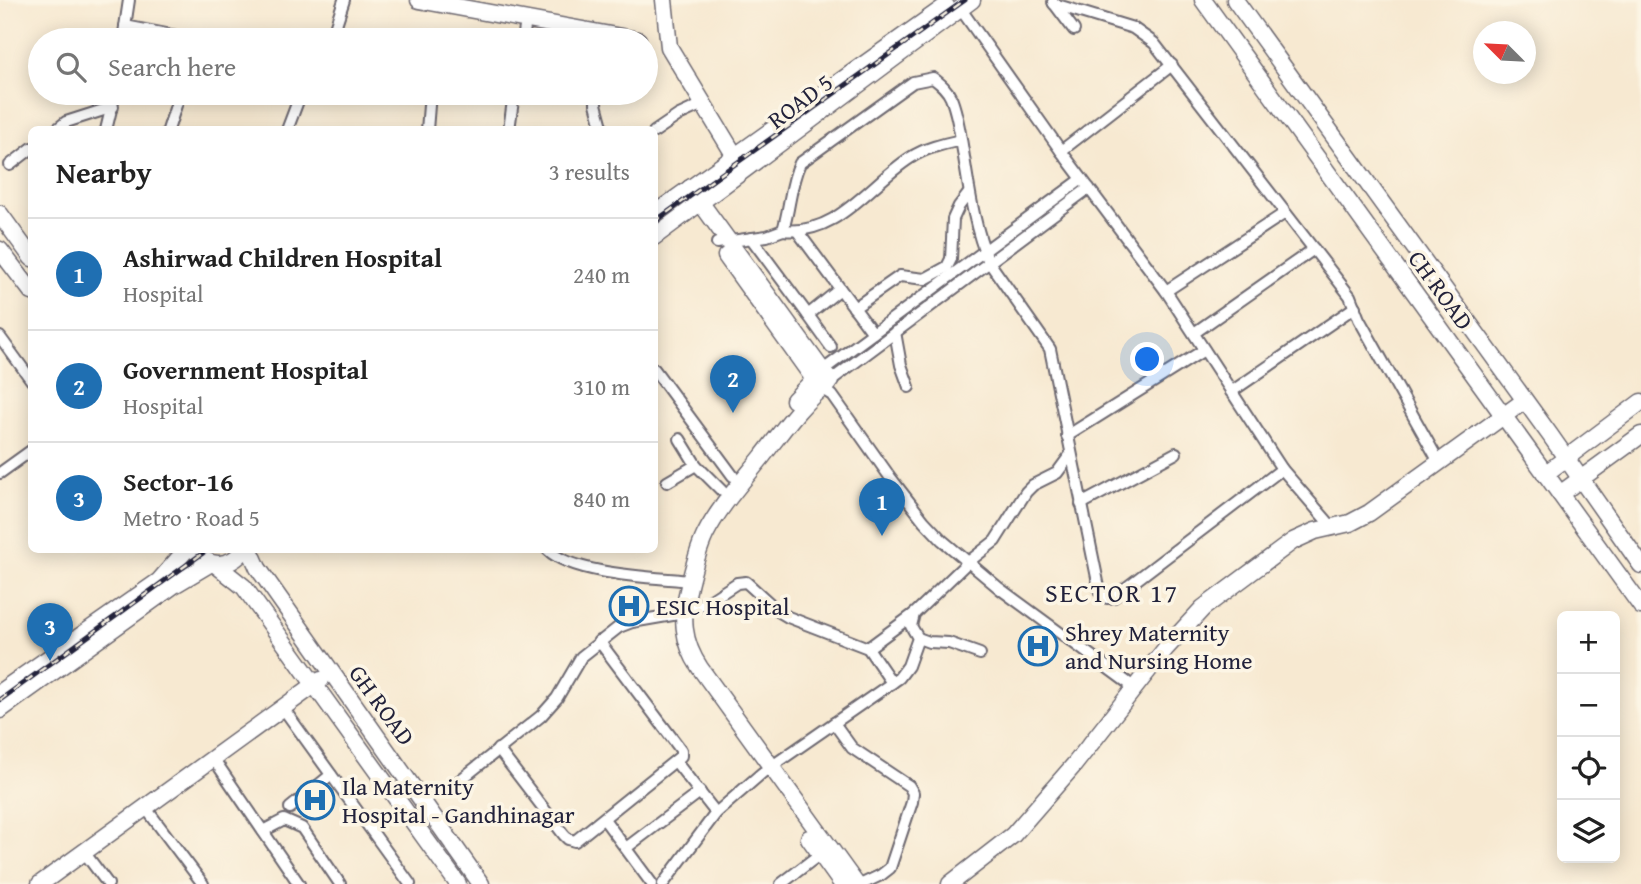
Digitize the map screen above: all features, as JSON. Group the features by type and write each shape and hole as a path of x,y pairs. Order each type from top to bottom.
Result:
{"street":[{"path":"129,0 125,26 135,28"},
{"path":"334,28 344,0"},
{"path":"419,0 562,28"},
{"path":"664,0 669,47 740,165"},
{"name":"CH ROAD","path":"1203,0 1641,606"},
{"name":"CH ROAD","path":"1235,0 1567,458 1641,565"},
{"path":"1053,2 1133,28 1154,43 1343,287 1439,462"},
{"path":"1053,2 1074,30"},
{"path":"962,3 1061,151 1166,290 1282,469 1333,528"},
{"name":"ROAD 5","path":"658,234 697,207 740,165 962,3"},
{"path":"525,28 526,20"},
{"path":"658,45 669,47"},
{"path":"1061,151 1172,65"},
{"path":"783,230 788,215 793,177 800,163 913,82 933,78 944,86 951,97 969,193 987,257 1050,349 1100,592 1107,598 1114,597 1282,469"},
{"path":"658,129 679,115 703,104"},
{"path":"169,126 176,105"},
{"path":"289,126 296,105"},
{"path":"427,126 429,105"},
{"path":"510,126 513,105"},
{"path":"596,105 602,126"},
{"path":"62,126 66,122 113,107"},
{"path":"108,126 113,107"},
{"path":"77,118 84,126"},
{"path":"723,242 783,230 811,230 833,219 911,157 933,147 961,140"},
{"path":"10,165 28,151"},
{"name":"ROAD 5","path":"658,211 686,191 740,165"},
{"path":"685,580 720,512 823,382 895,332 987,257 1085,184"},
{"path":"686,191 924,521 967,563 1135,688"},
{"path":"854,308 900,276 925,279 947,267 951,259 953,219 969,193"},
{"path":"1166,290 1285,213"},
{"path":"0,214 28,252"},
{"path":"798,232 873,333"},
{"path":"751,238 831,347"},
{"path":"1194,333 1314,249"},
{"path":"0,250 28,287"},
{"path":"856,884 825,850 679,655 674,634 694,535 733,476 873,333 987,257"},
{"path":"808,315 840,289"},
{"path":"1231,392 1354,307"},
{"path":"895,332 901,365 909,387"},
{"path":"0,337 28,376"},
{"path":"1067,436 1204,350"},
{"path":"658,374 733,476"},
{"path":"950,884 1013,835 1074,765 1188,622 1203,608 1293,541 1306,534 1350,523 1369,513 1524,401"},
{"path":"1545,474 1641,402"},
{"path":"1560,494 1641,435"},
{"path":"680,439 696,465 722,491"},
{"path":"0,473 28,453"},
{"path":"1081,504 1177,453"},
{"path":"869,648 914,614 1000,535 1026,492 1033,485 1057,473 1071,454"},
{"path":"667,482 696,465"},
{"path":"0,692 159,580 183,553"},
{"name":"GH ROAD","path":"198,553 244,587 457,884"},
{"path":"0,710 174,585 213,564 232,561 241,553"},
{"name":"GH ROAD","path":"251,553 258,568 481,884"},
{"path":"552,553 559,559 612,572 685,580"},
{"path":"459,780 541,716 557,698 581,657 598,641 632,622 679,614 711,600 737,583 746,582 788,617 869,648 892,683"},
{"path":"914,614 911,625 918,638 929,642 949,643 980,654"},
{"path":"663,884 716,813 767,770 899,678 908,666 918,638"},
{"path":"498,750 568,839 575,841 676,762 681,756 681,750 598,641"},
{"path":"40,884 331,672"},
{"path":"282,708 410,884"},
{"path":"834,723 852,748 909,786 913,793 890,868 862,884"},
{"path":"213,758 299,884"},
{"path":"676,762 716,813"},
{"path":"290,808 331,775"},
{"path":"625,848 700,792"},
{"path":"145,807 203,884"},
{"path":"604,818 652,884"},
{"path":"263,831 284,820 302,828 341,884"},
{"path":"781,884 825,850"},
{"path":"825,850 842,884"},
{"path":"84,852 108,884"}],"railway":[{"path":"658,219 965,0"},
{"path":"0,700 203,553"}],"place":[{"name":"Government Hospital","path":"733,413"},
{"name":"Ashirwad Children Hospital","path":"882,536"},
{"name":"ESIC Hospital","path":"629,606"},
{"name":"Shrey Maternity and Nursing Home","path":"1038,646"},
{"name":"Sector-16","path":"50,661"},
{"name":"Ila Maternity Hospital - Gandhinagar","path":"315,800"}],"district":[{"name":"SECTOR 17","path":"1112,592"}]}
